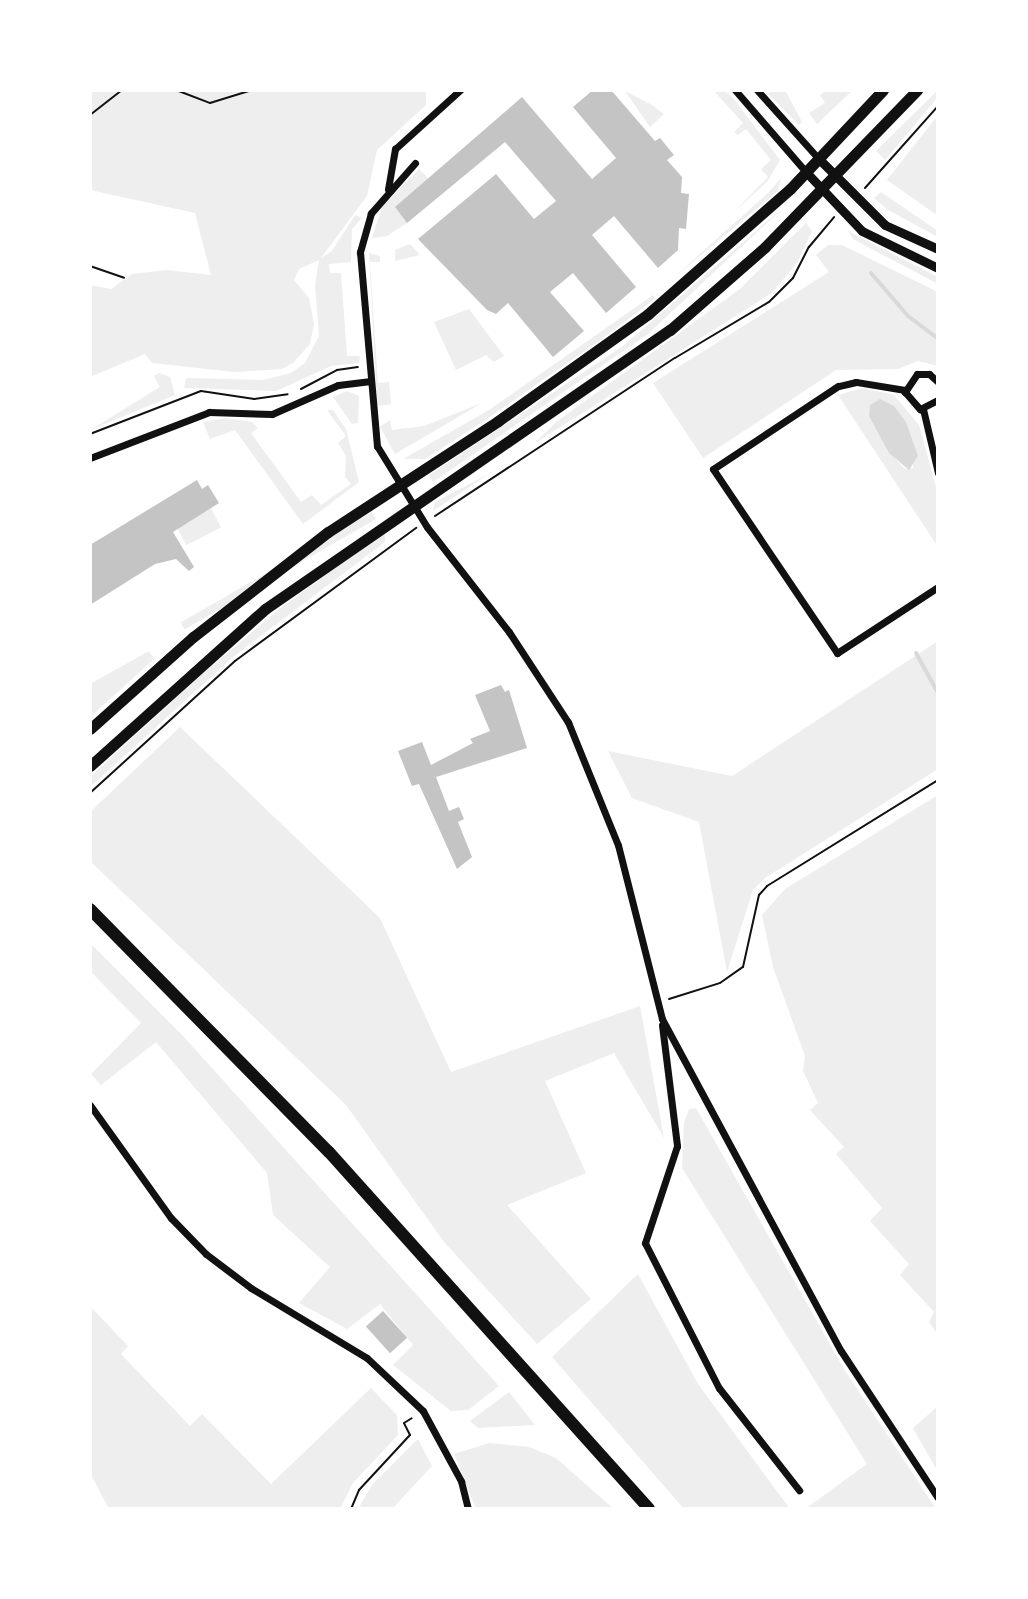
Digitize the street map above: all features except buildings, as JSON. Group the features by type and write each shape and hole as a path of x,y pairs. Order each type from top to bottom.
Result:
{"highway":[{"path":"90,909 329,1152 649,1509"}],"main road":[{"path":"90,729 218,616 399,483 648,314 806,172 883,90"},
{"path":"90,766 265,609 659,338 765,247 917,90"}],"street":[{"path":"388,189 395,149 460,90"},
{"path":"735,90 862,231 938,268"},
{"path":"757,90 836,177 885,225 938,249"},
{"path":"415,163 388,189 371,213 360,252 375,439 412,505 516,642 584,753 618,845 662,1019 677,1146 645,1243 719,1388 799,1490"},
{"path":"905,390 917,374 929,374 938,382"},
{"path":"90,458 209,412 272,414 338,385 369,381"},
{"path":"905,390 856,382 838,386 713,469 837,653 938,587"},
{"path":"905,390 910,403 923,409"},
{"path":"923,409 938,400"},
{"path":"923,409 938,473"},
{"path":"662,1019 833,1337 938,1498"},
{"path":"90,1105 171,1218 206,1254 251,1288 367,1358 423,1411 461,1481 468,1509"}],"path":[{"path":"90,115 122,90"},
{"path":"176,90 210,103 252,90"},
{"path":"864,189 938,106"},
{"path":"433,517 769,302 793,278 809,247 834,218"},
{"path":"90,266 124,278"},
{"path":"90,434 201,391 279,397 337,370 368,367"},
{"path":"90,793 257,643 414,530"},
{"path":"668,1000 720,983 743,967 759,895 767,886 938,780"},
{"path":"351,1509 359,1490 410,1435 404,1423 413,1418"}],"shaded area":[{"path":"90,90 426,90 426,105 377,150 367,196 321,258 332,251 355,215 362,218 352,229 351,262 329,264 330,273 341,273 347,356 360,356 359,363 331,366 276,391 184,388 186,378 263,380 291,373 305,363 319,336 315,285 319,260 299,269 294,280 309,298 314,324 310,344 293,363 282,369 235,372 152,363 145,354 90,377 90,285 111,289 132,274 167,270 211,275 195,213 90,190"},
{"path":"713,90 724,90 733,98 780,160 767,182 735,211 768,177 761,169 771,160 746,129 738,135 734,132 743,123"},
{"path":"772,90 785,90 802,122 799,125 768,94"},
{"path":"827,90 853,90 817,124 809,113 825,103 820,95"},
{"path":"938,90 938,97 885,160 876,151"},
{"path":"625,91 652,105 664,114 650,127"},
{"path":"938,115 938,216 887,180"},
{"path":"419,169 429,179 395,207 407,223 387,236 372,238 382,207"},
{"path":"781,178 778,191 671,280 769,192"},
{"path":"881,192 938,231 938,237 888,210 874,198"},
{"path":"786,205 648,334 433,482 429,475 623,346"},
{"path":"806,223 812,231 797,263 772,293 535,443 556,422 740,289"},
{"path":"848,231 938,277 938,284 853,239"},
{"path":"410,244 420,255 395,261 395,250"},
{"path":"828,245 842,245 938,292 938,366 918,361 898,369 836,370 703,458 653,383 829,272 816,255"},
{"path":"369,253 380,256 380,262 370,262 378,383 389,382 391,404 380,406 377,403"},
{"path":"653,295 655,299 598,342 484,421 425,459 403,459 489,410"},
{"path":"469,309 504,356 494,362 486,355 456,370 434,322"},
{"path":"159,373 170,377 175,395 90,430 160,387 154,376"},
{"path":"863,388 894,395 919,425 938,494 938,547 838,395","holes":["880,427 913,441 913,468 905,469 890,453"]},
{"path":"347,391 359,396 358,423 352,424 333,397"},
{"path":"880,399 894,406 906,422 918,456 909,470 889,453 869,416 870,405"},
{"path":"482,403 395,454 380,427 390,420 392,430 424,426"},
{"path":"327,410 333,410 346,429 359,482 303,524 235,430 210,439 203,422 226,418 252,422 258,428 251,433 301,502 312,495 321,505 351,484 345,477 346,456 338,443 346,436"},
{"path":"490,473 474,484 433,511 435,502"},
{"path":"211,508 221,528 186,545 176,526"},
{"path":"372,512 376,519 185,629 181,622"},
{"path":"385,532 385,542 233,657 90,787 90,777 198,678 279,609"},
{"path":"938,641 938,769 765,878 753,890 727,972 699,822 632,798 608,751 732,776"},
{"path":"149,651 154,659 90,717 90,684"},
{"path":"180,727 380,918 451,1072 640,1006 664,1138 614,1053 545,1081 586,1173 507,1205 591,1299 537,1344 444,1242 346,1105 90,861 90,812"},
{"path":"938,795 938,1335 929,1322 934,1312 900,1275 909,1264 870,1221 882,1208 836,1154 844,1147 810,1110 818,1103 803,1071 805,1056 773,967 762,915 785,889"},
{"path":"90,943 183,1036 499,1386 468,1410 451,1411 393,1365 413,1345 380,1304 347,1329 299,1303 330,1267 273,1215 267,1173 156,1042 101,1085 91,1074 141,1023 90,971"},
{"path":"696,1108 844,1369 936,1509 805,1509 867,1464 682,1168 684,1123 689,1109"},
{"path":"638,1274 698,1384 790,1509 684,1509 552,1357"},
{"path":"90,1306 128,1346 121,1354 190,1426 202,1414 271,1484 371,1388 397,1415 398,1435 353,1483 340,1509 109,1509 90,1473"},
{"path":"509,1392 535,1425 478,1428 470,1421"},
{"path":"938,1406 938,1472 913,1428"},
{"path":"418,1439 432,1466 392,1509 358,1509 372,1485"},
{"path":"489,1443 529,1447 556,1458 614,1509 476,1509 454,1454"}],"waterway":[{"path":"871,273 908,316 938,339"},
{"path":"916,653 938,693"}]}
